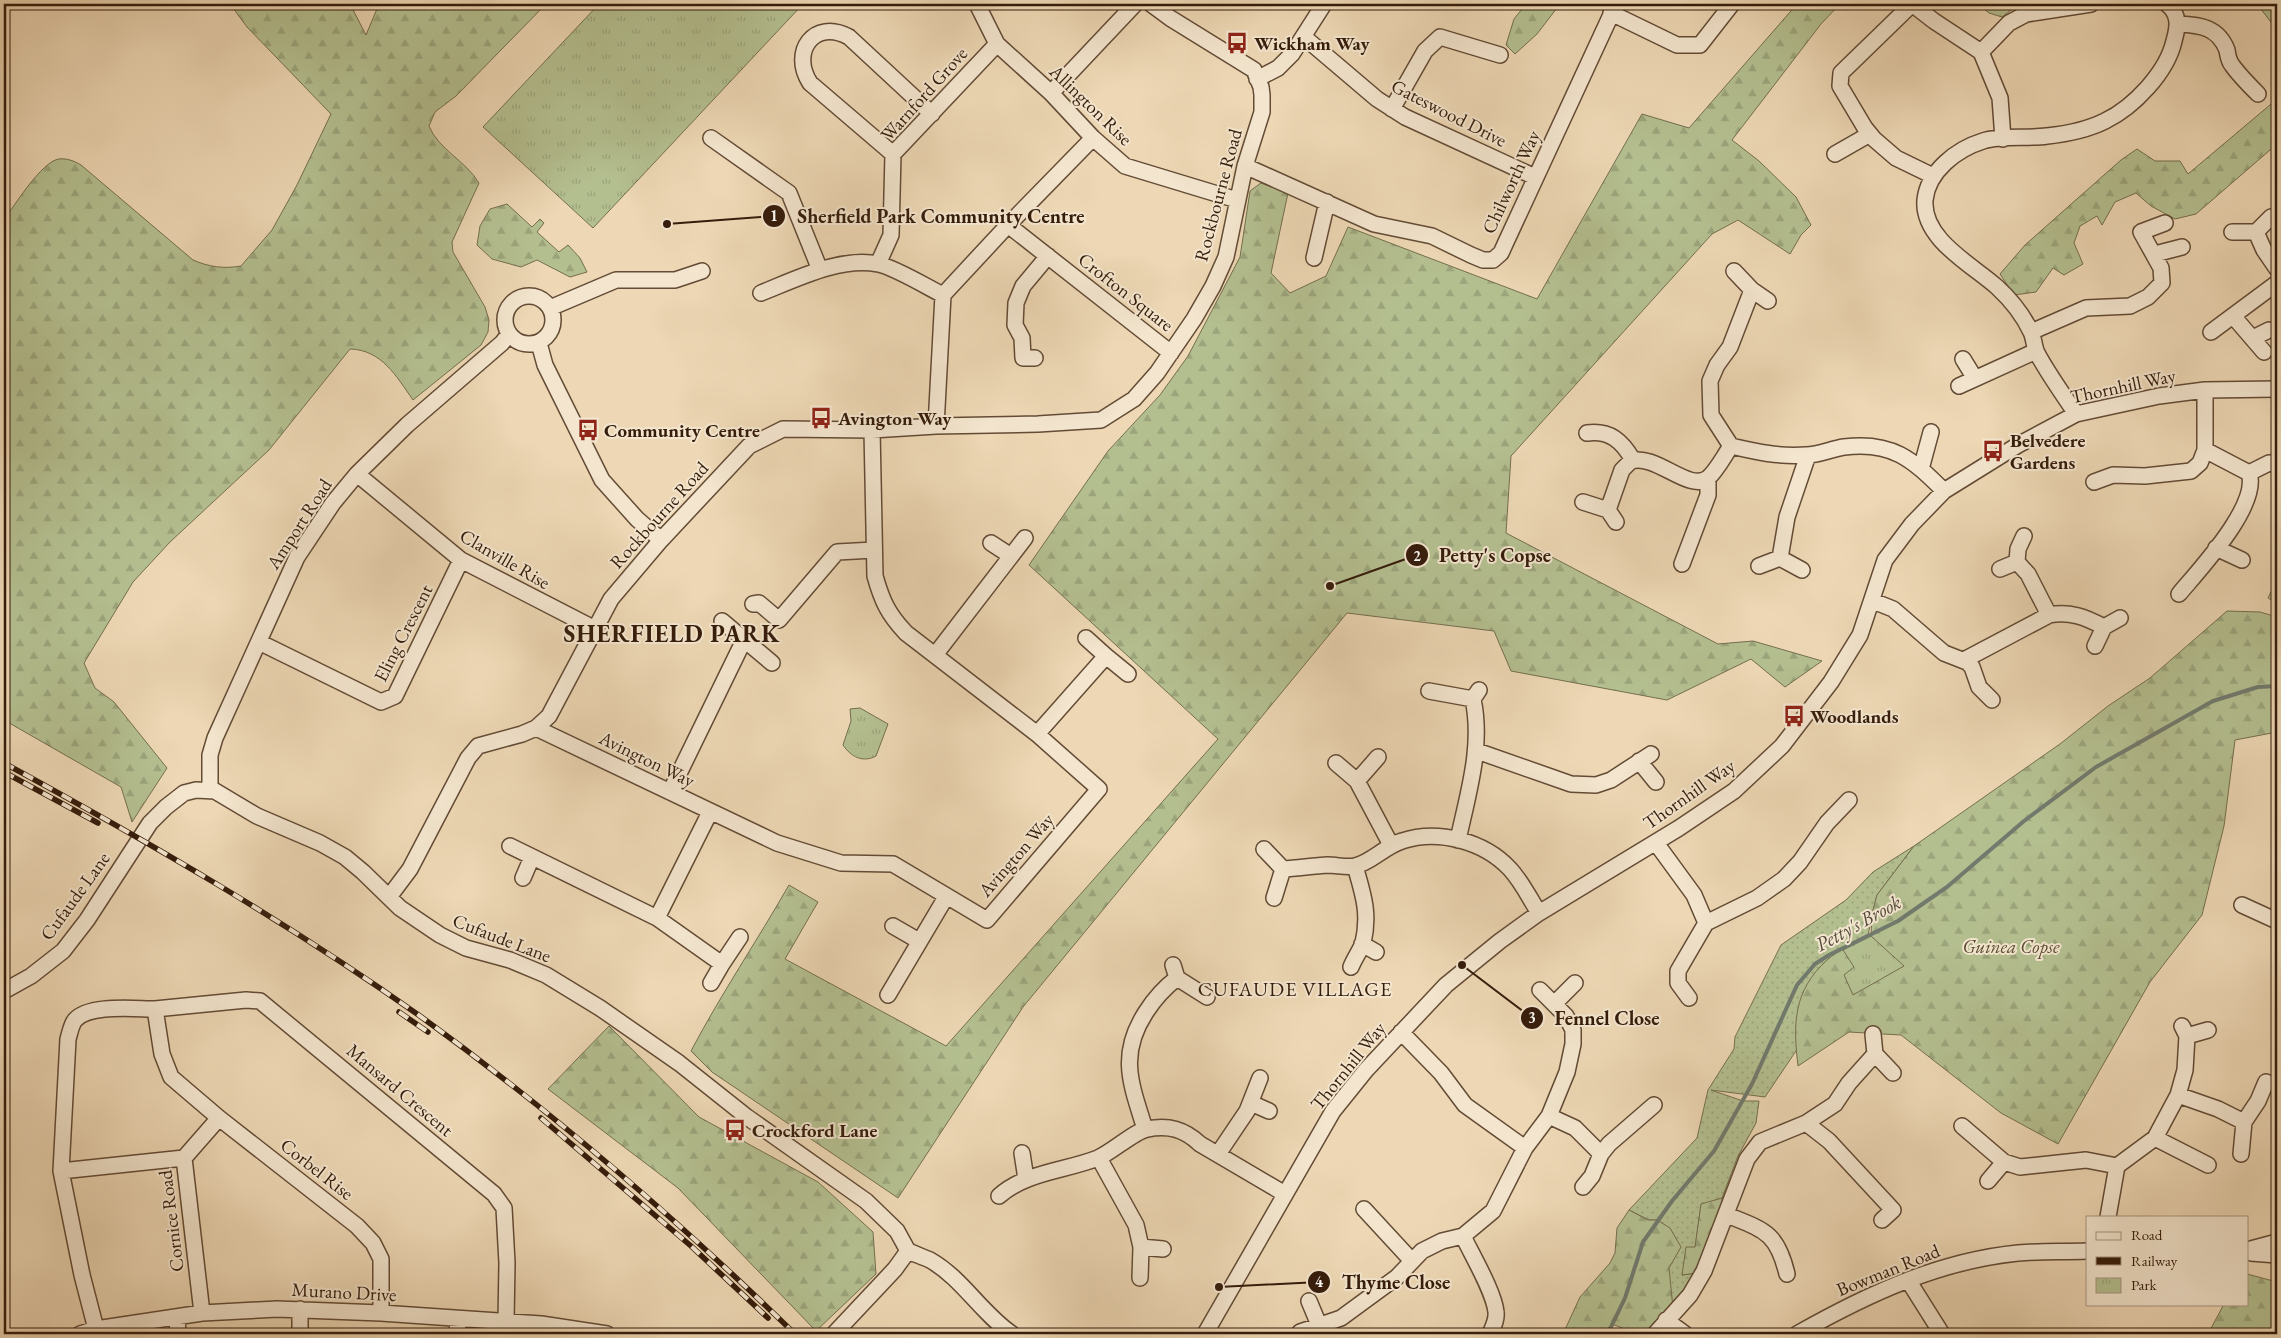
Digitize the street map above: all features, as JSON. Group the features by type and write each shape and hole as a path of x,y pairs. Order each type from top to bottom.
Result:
{"street":[{"name":"Allington Rise","path":"977,4 997,44 1051,93 1093,138 1125,166 1237,200"},
{"path":"1051,93 1135,4"},
{"path":"1151,4 1170,18 1254,70 1258,79 1278,68 1292,54 1324,4"},
{"name":"Chilworth Way","path":"1245,166 1374,224 1432,236 1471,255 1489,261 1493,260 1501,253 1614,8 1677,45 1700,45 1732,4"},
{"path":"1932,176 1896,158 1870,134 1840,86 1841,73 1912,4 1981,52 2000,98 2003,139"},
{"path":"1981,52 2009,23 2026,14 2091,4"},
{"path":"2076,414 2036,351 2031,332 2013,305 1998,287 1939,237 1927,219 1925,199 1932,176 1955,154 1983,141 2076,132 2105,121 2157,79 2171,55 2179,24 2171,7 2167,4"},
{"path":"2179,24 2200,25 2210,28 2226,49 2228,59 2233,67 2258,94"},
{"path":"893,154 810,83 804,75 802,60 805,47 812,37 833,30 849,37 932,114"},
{"name":"Gateswood Drive","path":"1304,37 1346,75 1392,109 1473,150 1535,177"},
{"path":"1392,109 1425,52 1440,37 1500,55"},
{"name":"Warnford Grove","path":"878,264 891,235 893,154 997,44"},
{"name":"Rockbourne Road","path":"389,898 410,869 468,758 478,746 522,734 536,728 549,716 611,599 661,540 750,446 783,429 872,430 1101,420 1134,400 1171,353 1213,286 1226,257 1245,166 1262,112 1262,92 1258,79"},
{"path":"1835,154 1870,134"},
{"path":"711,138 789,193 820,270"},
{"path":"936,426 943,295 1093,138"},
{"path":"1314,258 1327,202"},
{"path":"2232,232 2256,232 2271,217"},
{"path":"2031,332 2086,308 2130,306 2148,297 2162,283 2161,268 2155,254 2141,232 2165,223"},
{"name":"Crofton Square","path":"1008,225 1171,353"},
{"path":"2256,232 2264,250 2277,269"},
{"path":"2155,254 2182,247"},
{"path":"1034,358 1023,358 1022,338 1016,325 1016,303 1023,286 1048,256"},
{"path":"760,293 820,270 844,264 878,264 943,295"},
{"path":"550,308 616,280 675,280 702,271"},
{"path":"1734,271 1752,290 1768,301"},
{"path":"2211,332 2277,283"},
{"path":"1752,290 1730,347 1717,365 1710,381 1711,415 1731,446 1766,455 1808,455 1847,446 1882,447 1905,456 1944,491"},
{"path":"534,297 541,299 550,308 553,317 553,327 548,336 539,344 521,343 509,334 505,318 509,308 518,299 534,297"},
{"path":"2233,316 2264,352"},
{"path":"2253,338 2269,330"},
{"name":"Amport Road","path":"210,790 210,754 215,738 297,557 333,503 357,474 407,425 502,343 509,334"},
{"path":"539,344 545,365 602,480 637,518 661,540"},
{"path":"1959,386 2036,351"},
{"path":"1963,359 1974,378"},
{"name":"Thornhill Way","path":"1204,1334 1333,1112 1366,1070 1446,985 1500,941 1539,914 1656,843 1734,791 1782,746 1831,682 1860,635 1885,560 1912,524 1944,491 2018,445 2076,414 2159,396 2205,390 2277,389"},
{"path":"2094,482 2124,471 2192,470 2200,464 2205,450 2205,390"},
{"name":"Avington Way","path":"536,728 777,843 841,863 893,864 987,920 1098,789 1037,734 906,633 890,616 881,598 875,576 872,430"},
{"path":"1921,469 1931,432"},
{"path":"1587,433 1604,433 1619,440 1633,460"},
{"path":"1682,564 1708,495 1708,478 1731,446"},
{"path":"2179,594 2216,548 2232,524 2242,514 2250,496 2252,480 2250,472 2205,450"},
{"path":"1780,558 1787,517 1808,455"},
{"path":"1583,502 1612,516 1622,470 1633,460 1641,459 1654,462 1694,481 1708,478"},
{"path":"2250,472 2269,463 2277,464"},
{"name":"Clanville Rise","path":"357,474 461,560 594,629"},
{"path":"2024,536 2018,550 2017,562 2028,574 2049,615"},
{"path":"935,655 1025,538"},
{"path":"990,543 1011,556"},
{"path":"2216,548 2242,560"},
{"path":"753,604 759,603 779,620 837,552 874,550"},
{"path":"1760,566 1780,558"},
{"path":"1780,558 1802,570"},
{"name":"Eling Crescent","path":"259,642 381,702 395,696 461,560"},
{"path":"2000,569 2017,562"},
{"path":"1872,601 1893,609 1944,653 1964,660 1972,667 1976,691 1992,700"},
{"path":"1964,660 2049,615 2064,612 2074,614 2104,627"},
{"path":"2095,646 2104,627 2120,618"},
{"path":"722,620 772,663"},
{"path":"1086,638 1128,674"},
{"path":"670,792 744,640"},
{"path":"1037,734 1106,656"},
{"path":"1429,691 1476,694 1477,751 1458,840"},
{"path":"1477,751 1571,784 1596,785 1611,780 1645,758 1656,782"},
{"path":"1357,781 1378,756"},
{"path":"1336,763 1357,781 1391,845"},
{"name":"Cufaude Lane","path":"4,991 31,976 63,951 92,912 150,823 166,807 184,793 196,790 210,790 226,796 257,816 312,839 345,858 363,872 389,898 440,935 466,948 510,960 546,975 600,1008 679,1063 747,1117 866,1201 898,1231 908,1251"},
{"path":"1689,998 1678,983 1678,971 1706,923 1757,898 1784,879 1833,828 1848,800"},
{"path":"657,918 710,812"},
{"path":"1283,869 1329,865 1355,866 1402,840 1430,836 1458,840 1481,848 1509,868 1539,914"},
{"path":"1656,843 1694,895 1706,923"},
{"path":"510,846 657,918 722,964"},
{"path":"1264,849 1283,869"},
{"path":"523,878 532,857"},
{"path":"1351,967 1362,944 1366,900 1355,866"},
{"path":"1274,898 1283,869"},
{"path":"888,995 946,897"},
{"path":"2242,905 2270,922"},
{"path":"893,926 920,941"},
{"path":"711,983 740,937"},
{"path":"1362,944 1376,952"},
{"path":"1145,1129 1132,1088 1128,1059 1132,1039 1155,998 1167,986 1175,972 1207,997"},
{"path":"1554,1004 1575,983"},
{"path":"1300,1332 1341,1318 1397,1277 1422,1251 1442,1241 1463,1236 1493,1211 1525,1148 1549,1116 1567,1072 1573,1044 1573,1030 1566,1016 1540,990"},
{"name":"Mansard Crescent","path":"96,1329 82,1274 61,1171 68,1039 74,1021 86,1011 155,1009 246,1000 260,1001 494,1194 504,1208 507,1263 506,1322"},
{"path":"155,1009 162,1054 171,1077 219,1118 184,1158"},
{"path":"2108,1216 2117,1166 2155,1138 2178,1095 2185,1070 2185,1031 2208,1030"},
{"path":"1401,1032 1410,1038 1441,1073 1465,1105 1525,1148"},
{"path":"1873,1034 1874,1054 1893,1073"},
{"path":"1655,1334 1690,1295 1704,1272 1747,1159 1760,1142 1806,1123 1834,1104 1874,1054"},
{"path":"1218,1154 1251,1103 1260,1078"},
{"path":"2241,1154 2244,1122 2258,1101 2266,1082"},
{"path":"2178,1095 2218,1109 2244,1122"},
{"path":"1251,1103 1269,1111"},
{"path":"1583,1187 1596,1169 1601,1154 1647,1105"},
{"path":"1549,1116 1575,1128 1601,1154"},
{"name":"Corbel Rise","path":"219,1118 357,1226 373,1243 381,1259 381,1313"},
{"path":"1806,1123 1829,1141 1893,1210 1882,1220"},
{"path":"1962,1126 2004,1162 2020,1167 2086,1160 2117,1166"},
{"path":"999,1196 1010,1186 1026,1178 1099,1158 1145,1129 1168,1128 1188,1133 1200,1144 1285,1194"},
{"path":"2155,1138 2208,1165"},
{"path":"1022,1153 1026,1178"},
{"name":"Cornice Road","path":"61,1171 184,1158 202,1313"},
{"path":"1099,1158 1136,1225 1141,1247 1138,1281"},
{"path":"1988,1181 2004,1162"},
{"path":"1364,1209 1412,1261"},
{"path":"1727,1215 1764,1230 1774,1242 1783,1259 1787,1274"},
{"path":"1463,1236 1493,1300 1496,1313 1495,1323 1490,1334"},
{"path":"2248,1251 2277,1242"},
{"path":"1141,1247 1163,1249"},
{"path":"834,1334 895,1270 908,1251 930,1260 951,1276 999,1325 1012,1334"},
{"name":"Bowman Road","path":"1797,1334 1844,1308 1908,1280 1950,1266 2018,1253 2086,1251"},
{"path":"2248,1251 2277,1256"},
{"path":"1908,1280 1942,1334"},
{"path":"1309,1301 1319,1325"},
{"path":"300,1309 300,1334"},
{"name":"Murano Drive","path":"80,1334 96,1329 202,1313 300,1309 381,1313 458,1327 506,1322 541,1324 607,1334"},
{"path":"177,1317 178,1334"},
{"path":"1666,1320 1685,1334"}],"green space":[{"path":"230,4 350,4 366,35 379,4 546,4 456,96 435,112 429,126 439,142 467,168 479,183 452,242 453,252 485,307 489,320 488,332 481,345 413,400 394,374 380,359 361,350 350,349 269,450 170,542 133,582 84,663 95,688 114,702 167,768 132,822 121,787 4,720 4,220 29,185 45,167 59,159 68,159 81,165 193,260 217,267 241,266 272,230 297,185 331,114 247,27"},
{"path":"599,4 803,4 593,228 483,127"},
{"path":"1526,4 1560,4 1537,34 1515,54 1506,45 1514,19"},
{"path":"1797,4 1840,4 1821,24 1732,140 1759,161 1796,197 1811,225 1801,235 1790,254 1738,220 1712,234 1511,456 1506,533 1718,644 1753,641 1822,661 1785,687 1751,659 1667,700 1511,671 1494,631 1347,613 1023,1007 898,1198 712,1072 691,1051 714,1009 789,885 818,902 785,959 946,1046 1218,739 1029,565 1108,451 1160,395 1188,356 1240,257 1250,191 1261,183 1288,193 1271,273 1290,293 1326,276 1348,227 1537,299 1642,114 1689,128"},
{"path":"1978,4 2019,4 2002,17 1989,13"},
{"path":"2257,4 2277,4 2277,30"},
{"path":"2277,99 2277,144 2196,214 2175,219 2151,206 2136,193 2115,202 2102,225 2097,216 2080,226 2074,243 2083,264 2064,275 2053,268 2036,292 2014,295 2000,274 2025,245 2121,160 2137,149 2155,161 2180,161 2188,174"},
{"path":"507,204 532,227 540,219 544,223 537,232 559,252 568,245 580,258 587,272 570,277 537,260 521,267 492,259 477,245 480,226 490,209"},
{"path":"2277,579 2277,603 2268,598"},
{"name":"Guinea Copse","path":"2227,611 2260,612 2277,617 2277,732 2235,740 2224,826 2202,915 2150,982 2058,1144 2001,1113 1901,1035 1849,1032 1798,1066 1796,1022 1798,1009 1807,984 1831,956 1871,936 1872,913 1877,895 1914,846 2060,744 2108,706 2150,678"},
{"path":"860,708 888,724 876,756 866,759 854,756 843,745 851,721 850,709"},
{"path":"1914,846 1877,895 1868,935 1827,960 1800,1045 1765,1097 1711,1090 1743,1101 1759,1101 1756,1123 1738,1156 1722,1198 1701,1205 1695,1248 1682,1275 1697,1273 1672,1304 1658,1220 1649,1220 1629,1210 1697,1138 1708,1090 1734,1049 1735,1037 1781,945 1846,900 1873,872"},
{"path":"1871,936 1904,966 1853,995 1844,975 1854,967 1843,950"},
{"path":"609,1026 699,1117 818,1182 873,1232 876,1274 816,1331 678,1188 548,1089"},
{"path":"1722,1198 1722,1212 1697,1273 1682,1275 1686,1247 1695,1247 1701,1204"},
{"path":"1629,1210 1648,1220 1657,1220 1670,1228 1681,1247 1669,1268 1673,1308 1654,1334 1637,1334 1612,1324 1605,1334 1563,1334 1580,1297 1610,1263 1615,1253 1617,1228"},
{"path":"2248,1274 2277,1282 2277,1334 2208,1334 2223,1306 2248,1306"}],"waterway":[{"name":"Petty's Brook","path":"1605,1334 1611,1327 1625,1298 1643,1242 1672,1201 1714,1151 1752,1084 1797,985 1815,964 1829,955 1898,921 1947,887 2024,821 2096,767 2213,701 2258,687 2277,686"}],"railway":[{"path":"4,763 111,822 268,915 420,1016 566,1128 660,1208 795,1334"},
{"path":"4,772 98,823"},
{"path":"399,1012 428,1032"},
{"path":"541,1118 691,1246 768,1318"}],"place":[{"name":"Wickham Way","path":"1237,43"},
{"name":"Sherfield Park Community Centre","path":"667,224"},
{"name":"Avington Way","path":"821,418"},
{"name":"Community Centre","path":"588,430"},
{"name":"Belvedere Gardens","path":"1993,451"},
{"name":"Petty's Copse","path":"1330,586"},
{"name":"Woodlands","path":"1794,716"},
{"name":"Fennel Close","path":"1462,965"},
{"name":"Crockford Lane","path":"735,1130"},
{"name":"Thyme Close","path":"1219,1287"}],"district":[{"name":"SHERFIELD PARK","path":"672,633"},
{"name":"CUFAUDE VILLAGE","path":"1295,989"}]}
